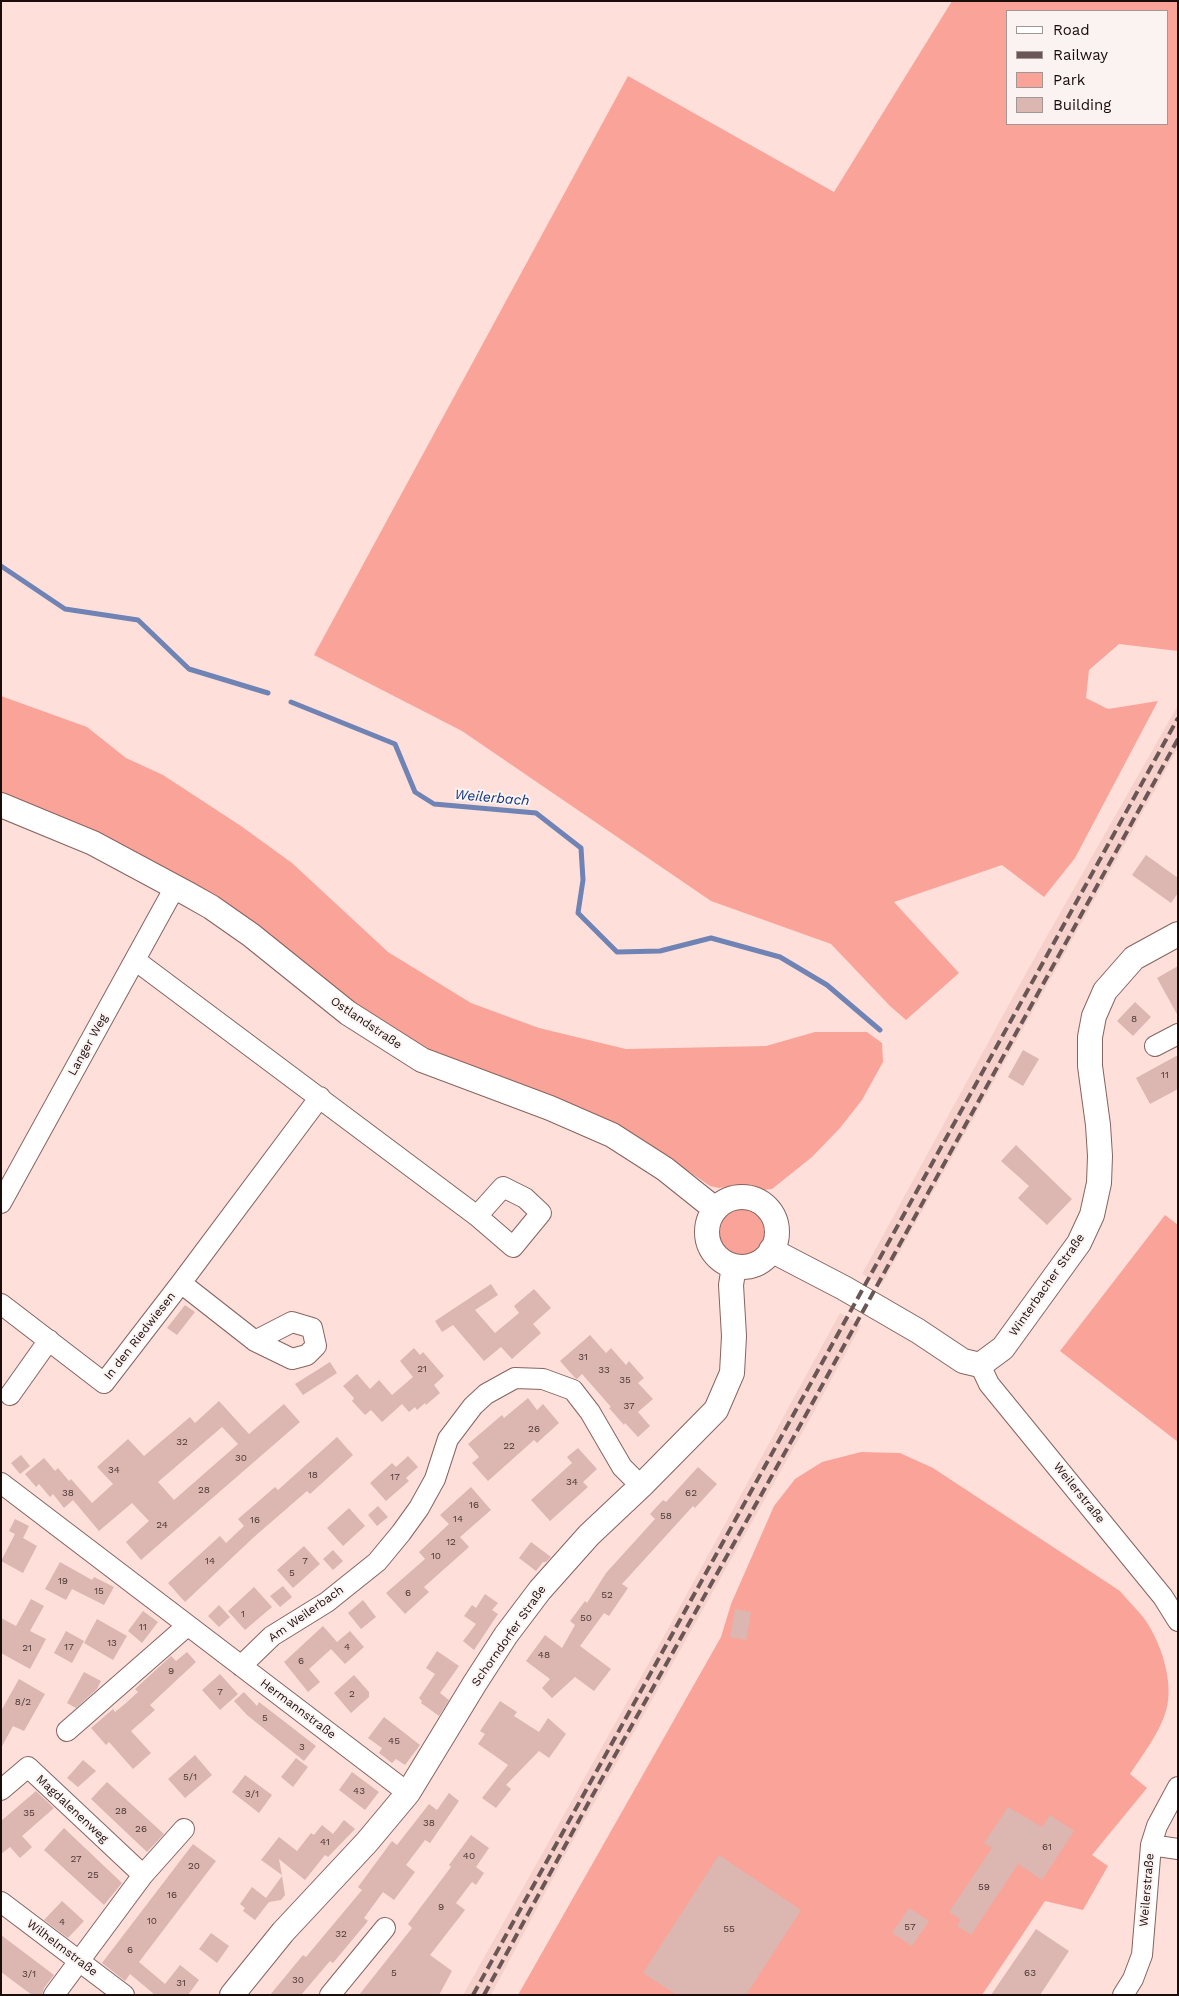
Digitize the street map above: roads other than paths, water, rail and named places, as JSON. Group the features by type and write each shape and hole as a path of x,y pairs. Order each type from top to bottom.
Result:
{"street":[{"name":"Ostlandstraße","path":"1,805 92,843 211,907 251,935 348,1014 422,1060 550,1108 612,1135 665,1169 715,1209"},
{"name":"Langer Weg","path":"1,1203 175,887"},
{"name":"Winterbacher Straße","path":"980,1365 1000,1351 1079,1243 1092,1215 1099,1183 1100,1156 1090,1066 1090,1037 1094,1016 1106,991 1134,958 1178,934"},
{"path":"135,960 478,1216"},
{"path":"1155,1046 1178,1034"},
{"name":"In den Riedwiesen","path":"1,1304 104,1383 182,1283 320,1097"},
{"path":"736,1197 748,1197 759,1201 768,1208 774,1218 777,1229 776,1240 771,1250 755,1264 745,1267 734,1266 718,1257 708,1243 706,1231 709,1219 715,1209 724,1201 736,1197"},
{"path":"771,1250 918,1331 963,1362 980,1365"},
{"name":"Schorndorfer Straße","path":"238,1992 283,1932 367,1842 408,1793 474,1683 506,1635 540,1590 589,1535 641,1486 716,1410 732,1373 734,1336 731,1285 734,1266"},
{"name":"In den Riedwiesen","path":"182,1283 255,1341"},
{"path":"10,1395 49,1340"},
{"name":"Weilerstraße","path":"980,1365 989,1384 1157,1590 1178,1621"},
{"name":"Am Weilerbach","path":"241,1666 272,1636 326,1602 377,1562 419,1508 434,1479 448,1439 472,1406 485,1395 515,1378 544,1379 573,1390 590,1412 622,1467 641,1486"},
{"name":"Hermannstraße","path":"1,1483 408,1793"},
{"path":"67,1731 187,1626"},
{"name":"Magdalenenweg","path":"1,1790 28,1767 142,1875"},
{"name":"Weilerstraße","path":"1123,1995 1133,1979 1142,1955 1151,1845 1157,1826 1178,1787"},
{"path":"54,1995 142,1875 184,1828"},
{"path":"1151,1845 1178,1849"},
{"name":"Wilhelmstraße","path":"1,1902 124,1995"},
{"path":"330,1995 385,1928"}],"waterway":[{"path":"1,566 65,609 138,620 189,669 268,693"},
{"name":"Weilerbach","path":"291,702 395,744 415,792 434,804 536,813 581,848 583,880 578,913 617,952 660,951 711,938 780,957 827,985 880,1030"}],"railway":[{"path":"473,1995 1178,718"},
{"path":"484,1995 590,1800 797,1431 1178,739"}]}
